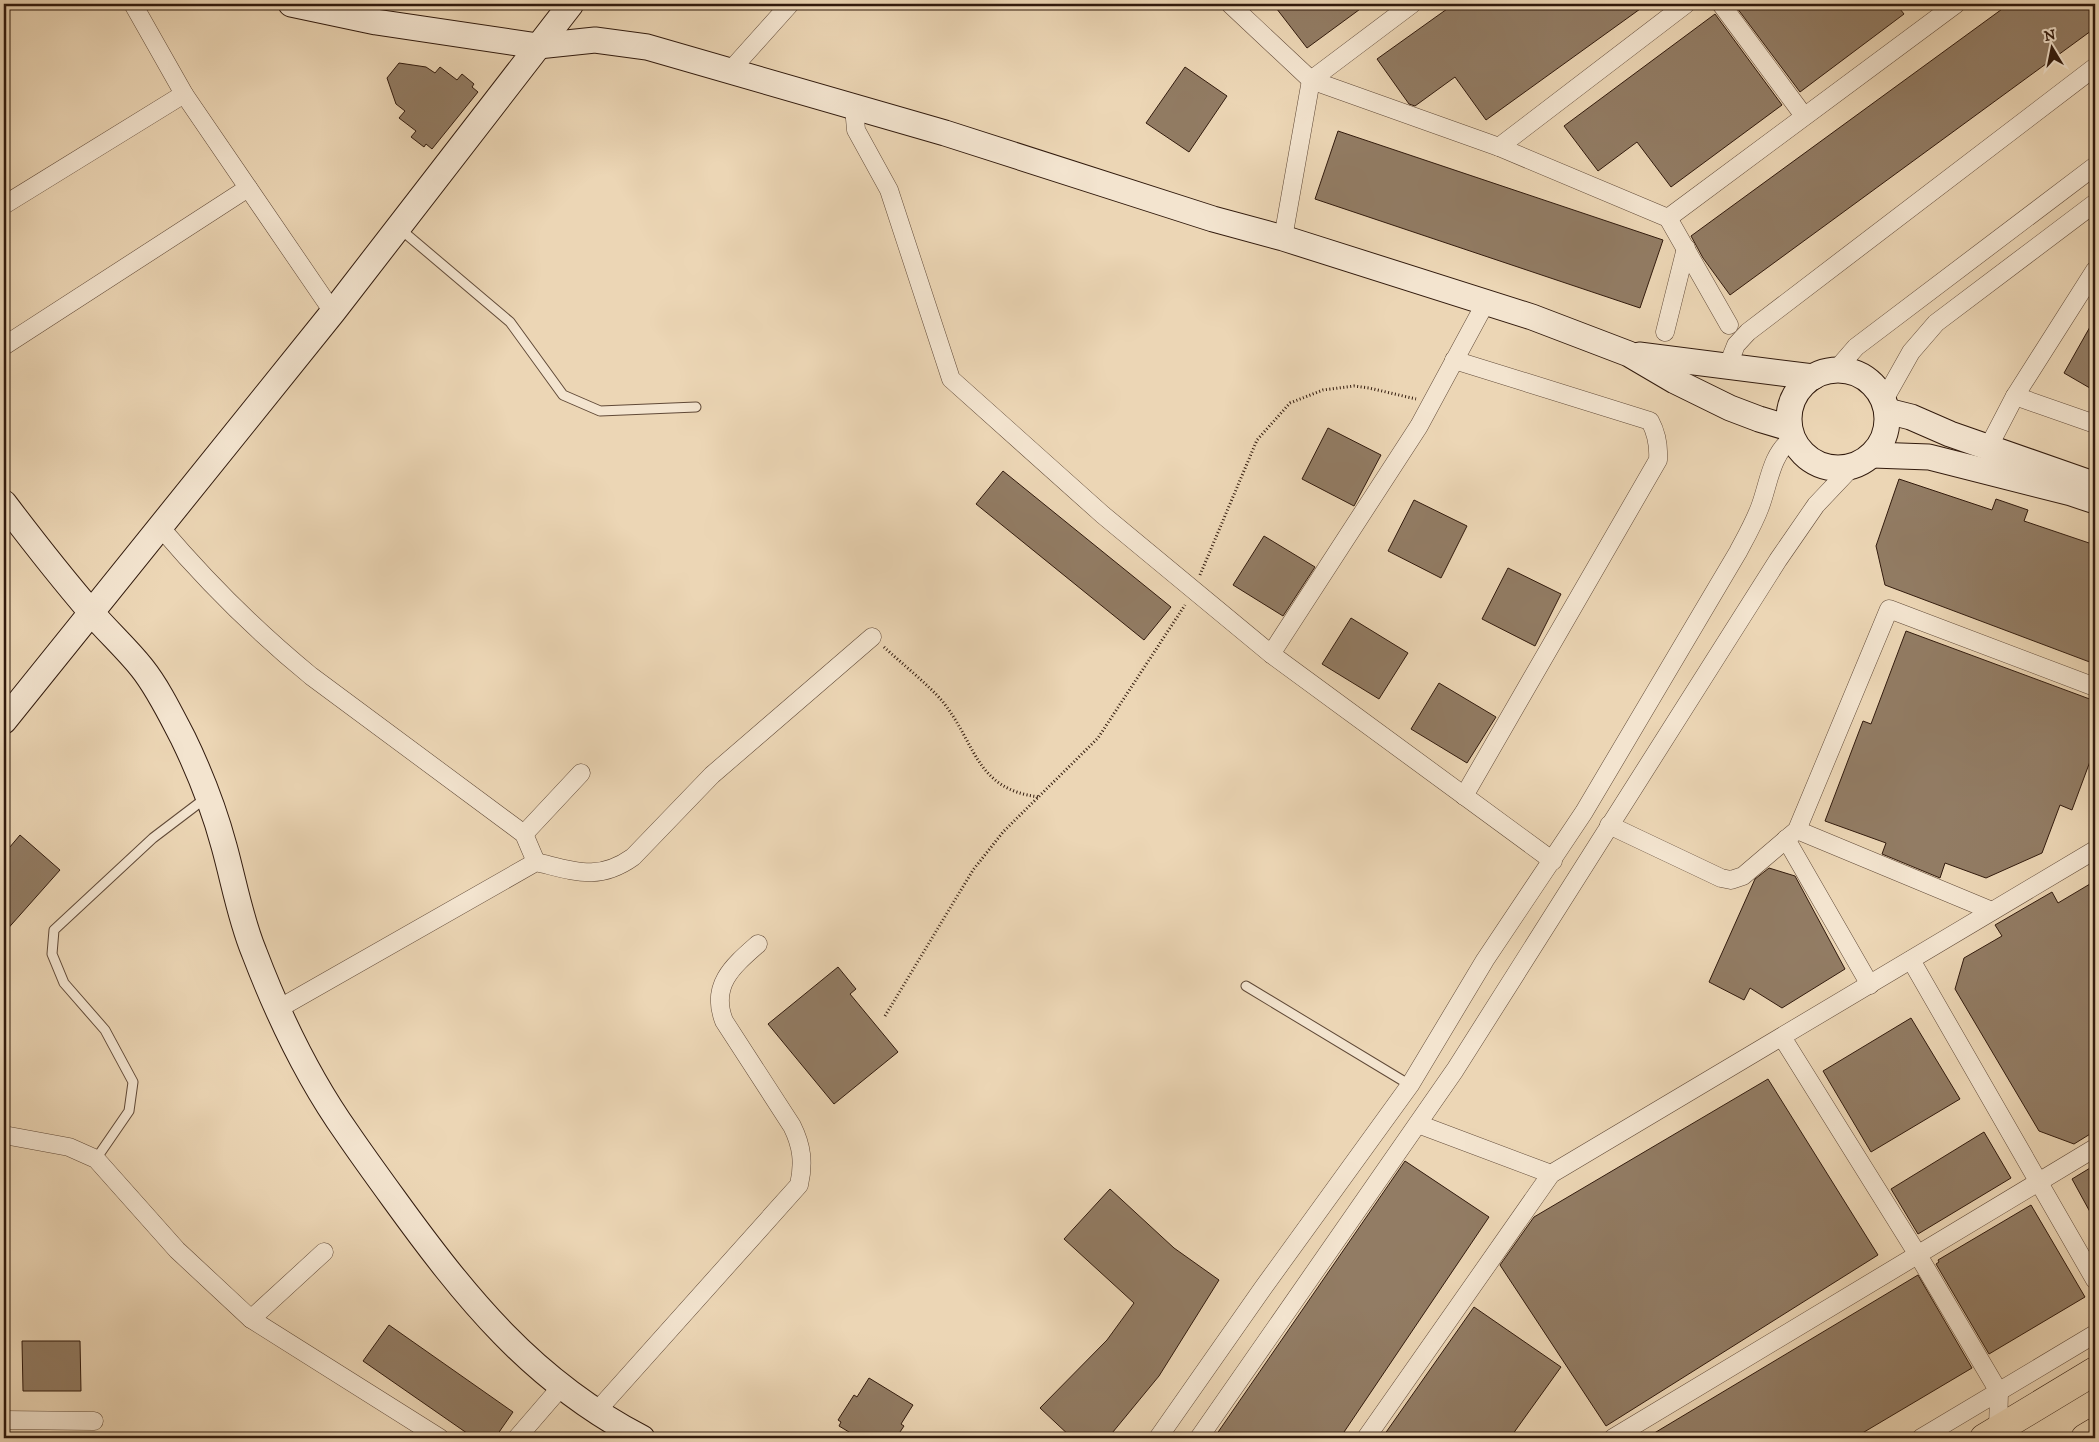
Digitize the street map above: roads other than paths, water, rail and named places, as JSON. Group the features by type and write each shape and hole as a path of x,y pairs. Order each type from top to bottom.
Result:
{"highway":[{"path":"1991,1434 2095,1371"},
{"path":"2085,1438 2095,1432"}],"street":[{"path":"133,4 184,94 333,312"},
{"path":"290,4 376,22 538,46 586,40 629,44 946,133 1213,219 1284,238 1486,302 1629,354 1675,381 1730,408 1791,433"},
{"path":"4,721 92,614 333,312 571,4"},
{"path":"729,72 790,4"},
{"path":"1284,238 1311,80 1412,4"},
{"path":"1499,147 1686,4"},
{"path":"1721,4 1804,116"},
{"path":"1237,6 1311,80 1499,147 1668,218 1730,325"},
{"path":"1668,218 1947,6"},
{"path":"1728,365 1736,345 1748,332 2095,67"},
{"path":"4,205 184,94"},
{"path":"854,107 856,130 889,190 951,379 1103,515 1271,654 1552,861"},
{"path":"2095,166 1862,341 1825,373 1804,384 1794,398 1789,416 1791,433 1802,454 1817,464 1828,468 1840,469 1862,461 1929,457 2071,493 2095,501"},
{"path":"4,346 248,188"},
{"path":"1199,1438 1418,1124 1494,1010 1778,560 1816,506 1862,461 1885,435 1886,406 1910,352 1936,323 2095,203"},
{"path":"1665,332 1686,248"},
{"path":"1989,446 2016,396 2095,270"},
{"path":"1271,654 1419,426 1486,302"},
{"path":"1629,354 1728,365 1859,374 1878,390 1886,406 1950,434 2095,484"},
{"path":"1454,360 1650,421 1659,450 1658,460 1464,796"},
{"path":"2016,396 2095,424"},
{"path":"1158,1438 1263,1288 1410,1085 1485,960 1584,812 1738,552 1759,508 1776,457 1791,433"},
{"path":"4,503 92,614 143,669 182,736 209,796 252,950 278,1009 313,1077 346,1132 436,1256 505,1337 561,1387 596,1412 642,1438"},
{"path":"161,528 225,599 281,651 524,834 536,862"},
{"path":"1609,825 1726,880 1736,880 1743,876 1792,834 1889,609 2095,686"},
{"path":"278,1009 536,862 586,874 604,872 624,864 712,775 872,637"},
{"path":"524,834 581,773"},
{"path":"1792,834 1992,911"},
{"path":"1792,834 1870,985"},
{"path":"1366,1438 1550,1174 2095,850"},
{"path":"596,1412 799,1185 802,1162 798,1138 724,1021 719,1003 720,994 727,976 758,944"},
{"path":"1910,960 2040,1181 2095,1280"},
{"path":"1782,1037 1918,1255 1999,1392 1991,1434"},
{"path":"1418,1124 1550,1174"},
{"path":"4,1135 69,1148 88,1154 96,1159 177,1250 251,1319 440,1438"},
{"path":"1613,1438 2095,1148"},
{"path":"251,1319 324,1252"},
{"path":"1921,1438 2095,1334"},
{"path":"517,1438 561,1387"},
{"path":"4,1420 94,1421"}],"lane":[{"path":"399,228 510,322 563,395 600,411 696,407"},
{"path":"96,1159 129,1111 133,1082 105,1030 64,983 52,954 54,930 153,838 209,796"},
{"path":"1246,986 1410,1085"}]}
